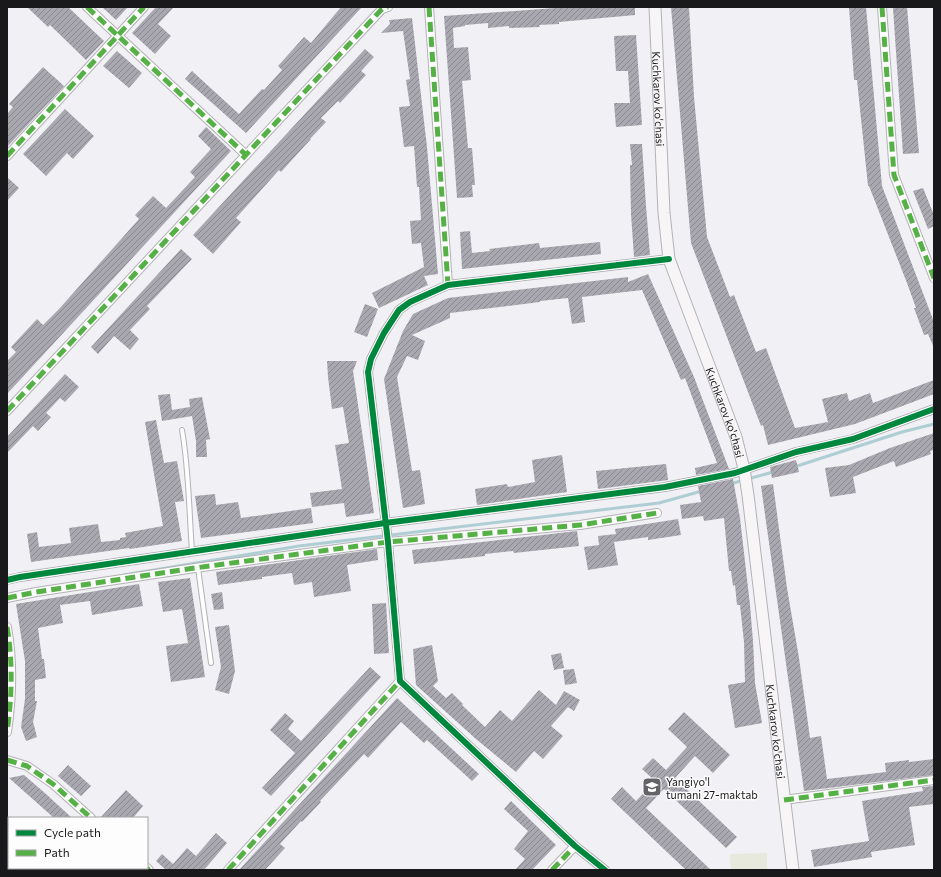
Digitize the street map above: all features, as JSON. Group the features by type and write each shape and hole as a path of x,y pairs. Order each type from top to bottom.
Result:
{"main road":[{"name":"Kuchkarov ko'chasi","path":"654,7 664,213 669,259 725,405 736,437 744,469 793,870"}],"street":[{"path":"87,7 246,155"},
{"path":"7,156 144,7"},
{"path":"7,411 382,9 388,7"},
{"path":"428,7 448,285"},
{"path":"882,7 894,175 934,278"},
{"path":"604,870 576,846 400,681 387,542 368,383 368,372 371,359 384,333 399,310 410,302 448,285 669,259"},
{"path":"7,580 385,524 665,487 734,473 796,452 853,439 934,409"},
{"path":"7,598 36,592 198,568 387,542 580,525 657,513"},
{"path":"7,627 10,660 10,711 7,732"},
{"path":"228,870 400,681"},
{"path":"7,760 27,766 53,784 90,817"},
{"path":"784,800 934,780"},
{"path":"552,870 576,846"}],"lane":[{"path":"182,430 187,465 188,509 192,552"},
{"path":"198,568 211,663"}],"shaded area":[{"path":"767,853 767,870 731,870 730,854"}],"building":[{"path":"27,7 68,7 104,41 86,60 50,25 48,27"},
{"path":"102,7 128,7 116,20"},
{"path":"156,7 174,7 158,24 171,36 155,54 132,33"},
{"path":"341,7 362,7 246,133 185,79 192,71 239,114 282,70 278,66 304,37 311,43"},
{"path":"569,7 635,7 635,15 559,22 559,24 539,25 540,27 509,28 509,26 488,28 488,23 465,25 453,28 454,48 468,47 471,80 462,81 468,148 472,148 475,185 472,185 473,197 457,198 444,16"},
{"path":"671,7 689,7 694,97 707,237 730,297 734,295 756,352 766,348 795,428 828,422 822,399 847,393 849,401 870,393 873,403 934,380 934,394 855,424 768,445 763,425 761,426 691,243"},
{"path":"849,7 866,7 882,186 934,322 934,348 928,334 924,335 907,283 868,186 857,80 854,80"},
{"path":"907,7 919,153 903,154 893,8"},
{"path":"412,18 427,147 438,274 424,276 428,285 379,308 372,293 424,267 421,243 412,244 410,221 421,220 414,146 404,147 399,107 410,106 406,80 410,79 403,31 381,33 390,24 389,20"},
{"path":"636,35 642,125 616,127 614,103 630,103 628,71 616,71 614,36"},
{"path":"365,49 374,57 361,71 366,75 340,103 338,101 321,118 326,122 281,172 279,170 236,218 241,222 213,254 193,235"},
{"path":"117,51 142,73 129,88 103,66"},
{"path":"43,67 64,86 7,147 7,114 13,107 9,104"},
{"path":"65,109 94,136 73,159 67,153 46,176 23,154"},
{"path":"206,127 231,151 7,394 7,361 16,352 11,347 37,319 43,325 59,309 139,219 135,215 153,196 166,208 195,177 190,172 211,149 198,136"},
{"path":"630,144 642,144 650,255 634,257 631,214 630,165 632,165"},
{"path":"7,177 19,188 7,201"},
{"path":"923,188 934,215 934,226 928,229 913,191"},
{"path":"470,231 472,253 490,251 489,249 539,243 540,248 600,242 601,254 462,269 460,232"},
{"path":"181,249 192,259 147,306 150,309 130,330 139,339 130,350 114,336 98,354 91,347"},
{"path":"648,274 694,377 729,469 696,475 695,468 717,463 685,378 681,380 642,290 582,297 585,322 572,324 568,298 540,301 450,313 450,318 412,335 425,341 418,360 407,356 397,377 412,471 420,470 425,504 403,508 384,379 403,331 413,314 448,298 628,277 628,282"},
{"path":"365,304 378,309 367,337 354,332"},
{"path":"327,361 357,361 353,371 374,513 346,517 344,503 312,507 310,493 342,489 335,445 349,443 343,407 332,409"},
{"path":"65,374 79,387 65,402 60,398 46,413 51,417 38,431 33,426 7,453 7,437"},
{"path":"170,394 172,410 190,407 189,399 202,397 210,439 206,440 207,457 196,457 196,441 192,416 162,421 158,395"},
{"path":"156,420 164,463 177,461 184,501 175,502 182,541 31,562 27,534 37,532 39,547 71,543 69,528 98,524 101,542 120,540 120,538 126,537 125,533 163,526 145,422"},
{"path":"934,433 934,450 930,451 931,454 896,467 894,461 853,477 856,493 830,497 825,468 849,465 890,448"},
{"path":"562,455 567,492 477,505 475,489 507,484 508,487 535,482 532,460"},
{"path":"796,460 799,472 772,478 770,467"},
{"path":"666,464 668,480 598,489 596,471"},
{"path":"733,479 740,518 750,605 755,683 762,723 735,728 728,685 745,682 744,642 740,605 737,605 735,585 733,586 731,571 729,571 724,518 704,521 703,516 682,519 680,505 701,502 698,486"},
{"path":"773,484 810,738 821,736 827,779 886,772 885,763 934,759 934,775 804,791 761,486"},
{"path":"215,494 216,505 238,502 241,518 311,508 313,523 201,538 195,496"},
{"path":"678,519 681,535 648,540 648,537 614,542 618,565 588,570 584,547 599,545 598,536 616,534 615,529"},
{"path":"577,531 579,546 514,553 513,551 485,554 485,556 414,564 412,550"},
{"path":"377,549 378,560 347,565 351,591 314,597 312,582 294,585 292,573 218,585 216,572"},
{"path":"190,578 205,677 171,682 166,646 188,643 182,609 163,612 158,582"},
{"path":"139,584 143,606 92,615 90,601 60,605 63,623 38,628 46,678 35,680 35,701 37,701 33,722 37,737 26,741 21,727 25,699 25,661 16,604"},
{"path":"222,592 224,609 214,610 211,594"},
{"path":"386,603 389,653 374,654 372,604"},
{"path":"229,625 235,671 229,694 215,690 221,667 215,627"},
{"path":"432,645 438,681 433,686 446,698 452,693 485,727 500,710 512,721 539,690 556,705 564,691 580,700 574,711 568,707 551,726 563,736 543,759 534,751 516,772 476,739 416,685 413,649"},
{"path":"561,653 564,668 554,670 551,655"},
{"path":"370,667 381,677 271,796 262,788 295,753 270,730 285,713 294,721 288,729 301,741"},
{"path":"574,669 577,683 565,685 563,670"},
{"path":"397,698 479,774 472,781 427,740 424,743 401,722 368,758 364,754 320,801 321,802 302,822 301,821 280,844 285,848 265,870 239,870"},
{"path":"684,712 730,755 713,773 695,756 675,778 737,837 726,848 664,789 646,808 711,870 686,870 611,799 622,787 636,801 655,781 642,769 653,758 666,770 687,747 668,729"},
{"path":"68,765 91,786 81,796 58,776"},
{"path":"24,775 71,817 53,817 9,778"},
{"path":"934,786 934,804 909,807 915,845 871,852 872,857 814,867 811,850 869,841 862,801 923,791 922,787"},
{"path":"126,790 143,806 134,817 101,817"},
{"path":"511,801 556,845 532,870 515,870 525,859 514,849 528,831 504,809"},
{"path":"216,833 227,843 204,870 166,870 156,861 162,854 173,864 187,848 196,856"}],"waterway":[{"path":"794,467 902,432 934,424"},
{"path":"748,479 773,472"},
{"path":"731,484 743,480"},
{"path":"124,575 299,546 659,503 702,491"}],"marked path":[{"path":"87,7 246,155"},
{"path":"7,156 144,7"},
{"path":"7,411 382,9 388,7"},
{"path":"429,7 448,285"},
{"path":"882,7 894,175 934,278"},
{"path":"7,598 36,592 195,568 388,542 580,525 657,513"},
{"path":"7,627 11,680 7,732"},
{"path":"228,870 400,681"},
{"path":"7,760 27,766 53,784 90,817"},
{"path":"784,800 934,780"},
{"path":"552,870 575,846"}],"cycle path":[{"path":"605,870 575,846 400,681 388,542 368,372 371,359 384,333 399,310 410,302 448,285 669,259"},
{"path":"7,580 385,523 665,487 735,473 796,452 853,439 934,409"}],"place":[{"name":"Yangiyo'l tumani 27-maktab","path":"652,787"}]}
